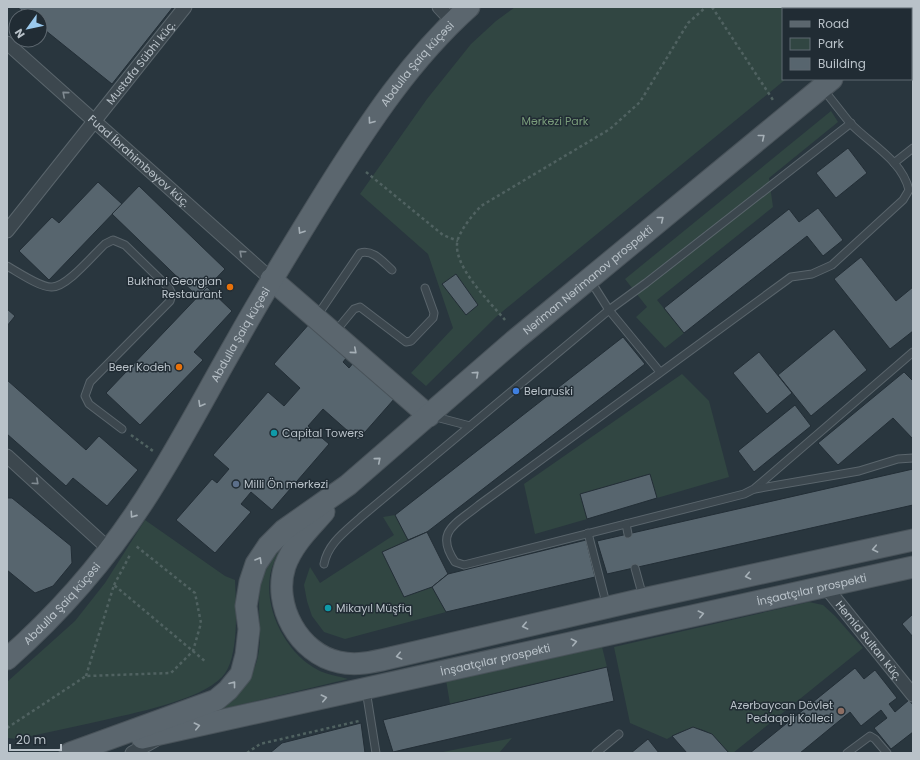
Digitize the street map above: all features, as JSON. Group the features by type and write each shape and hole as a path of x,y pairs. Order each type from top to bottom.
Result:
{"main road":[{"name":"Abdulla Şaiq küçəsi","path":"7,659 64,605 109,549 157,481 271,279 368,125 414,63 446,14 469,7"},
{"name":"Nəriman Nərimanov prospekti","path":"348,485 515,340 827,83"},
{"path":"271,279 429,416"},
{"path":"348,485 294,546 285,567 282,584 282,600 288,618 298,634 312,650 326,658 345,663 366,663 643,599 913,540"},
{"path":"70,753 216,700 228,690 241,674 246,655 249,629 246,606 250,582 256,564 268,546 284,530 348,485"},
{"name":"İnşaatçılar prospekti","path":"77,753 913,566"}],"street":[{"name":"Mustafa Sübhi küç.","path":"7,231 94,120 186,7"},
{"name":"Fuad İbrahimbəyov küç.","path":"7,43 271,279"},
{"path":"7,456 109,549"},
{"name":"Həmid Sultan küç.","path":"825,586 913,695"},
{"path":"132,753 171,732"}],"lane":[{"path":"827,83 851,123 894,163 907,180 909,190 902,200 832,265 812,274 791,277 478,505 450,528 445,543 455,562 464,564 744,494 754,489 912,355"},
{"path":"324,564 326,553 330,546 361,517 609,310 646,283 851,123"},
{"path":"894,163 913,148"},
{"path":"7,266 51,288 62,285 104,244 113,240 125,245 169,288 172,294 170,301 90,382 85,396 89,404 122,429"},
{"path":"316,318 360,253 366,252 373,254 392,270"},
{"path":"589,278 609,310 660,372"},
{"path":"334,334 354,309 360,307 406,342 411,341 433,318 434,313 425,288"},
{"path":"429,416 470,426"},
{"path":"754,489 859,471 898,459 913,458"},
{"path":"626,524 628,534"},
{"path":"588,533 608,607"},
{"path":"635,568 643,599"},
{"path":"366,688 376,753"},
{"path":"596,753 619,734"},
{"path":"848,753 870,736 875,739 887,753"}],"path":[{"path":"505,320 468,275 457,256 458,241 467,221 481,206 610,129 640,102 688,23 706,7"},
{"path":"712,7 773,100"},
{"path":"366,172 443,235 458,241"},
{"path":"122,429 159,455"},
{"path":"86,676 114,584 140,540"},
{"path":"7,728 86,676 171,673 192,651 201,623 195,593 136,546"},
{"path":"114,584 206,662"},
{"path":"248,753 260,744 360,720 370,712"}],"green space":[{"name":"Mərkəzi Park","path":"515,7 875,7 782,8 782,80 785,80 497,316 426,386 411,373 453,328 428,254 360,194 427,99 471,44 496,21"},
{"path":"831,111 838,122 769,178 773,207 657,300 684,333 665,348 636,317 647,307 625,279"},
{"path":"682,374 709,401 729,477 657,498 649,474 580,494 587,519 535,534 524,484"},
{"path":"395,515 408,540 382,552 404,596 432,587 446,612 345,639 324,632 312,616 307,601 304,585 310,567 320,583 394,535 383,517"},
{"path":"145,520 225,576 235,580 236,631 232,658 228,669 222,677 212,685 198,693 165,705 17,739 7,738 7,682 75,621 105,583"},
{"path":"288,541 275,559 270,577 269,592 277,623 284,638 305,662 322,672 348,679 222,709 245,686 254,668 257,659 260,636 260,586 264,573 270,563"},
{"path":"809,602 823,605 835,616 863,648 733,753 729,753 714,737 701,729 694,728 687,730 667,739 630,723 614,647"},
{"path":"602,647 607,667 450,704 446,680"},
{"path":"512,738 499,753 438,753"}],"building":[{"path":"17,7 173,7 112,84 48,32 48,8"},
{"path":"848,148 867,173 836,198 816,173"},
{"path":"98,182 122,204 49,280 19,251 52,217 59,223"},
{"path":"139,186 225,269 198,297 112,214"},
{"path":"818,208 843,240 823,256 807,236 684,333 664,308 789,209 799,222"},
{"path":"861,257 896,301 913,287 913,331 890,349 834,279"},
{"path":"456,274 478,305 466,315 442,284"},
{"path":"207,287 232,311 194,352 203,360 140,425 106,393"},
{"path":"7,309 15,316 7,326"},
{"name":"Capital Towers","path":"310,323 347,357 343,362 349,368 354,362 395,398 358,440 323,409 308,426 329,444 272,510 251,492 241,504 251,512 215,553 176,520 212,479 217,483 229,469 213,455 268,392 284,406 300,388 274,364"},
{"path":"834,329 867,370 811,416 778,375"},
{"path":"623,337 645,364 427,532 408,540 395,515"},
{"path":"759,352 792,393 767,414 733,373"},
{"path":"904,372 913,381 913,439 893,418 838,465 818,443"},
{"path":"7,380 86,450 99,436 138,470 107,506 73,478 66,486 7,434"},
{"path":"795,405 811,426 754,472 738,451"},
{"path":"913,469 913,505 607,574 597,541"},
{"path":"650,474 657,498 587,519 580,494"},
{"path":"7,498 12,498 71,546 72,563 53,586 35,593 7,570"},
{"path":"427,532 448,574 432,587 404,597 382,552"},
{"path":"586,540 595,577 446,612 432,587 448,574"},
{"path":"913,614 913,637 902,624"},
{"path":"607,667 614,701 393,752 383,720"},
{"name":"Azərbaycan Dövlət Pedaqoji Kolleci","path":"855,668 864,679 875,670 897,698 889,704 895,712 909,700 913,705 913,732 891,749 874,728 887,718 881,710 861,726 850,712 800,753 750,753"},
{"path":"361,723 365,753 270,753 282,743"},
{"path":"693,727 712,734 729,753 687,753 672,736"},
{"path":"648,739 659,753 631,753"}],"place":[{"name":"Bukhari Georgian Restaurant","path":"230,287"},
{"name":"Beer Kodeh","path":"179,367"},
{"name":"Belaruski","path":"516,391"},
{"name":"Capital Towers","path":"274,433"},
{"name":"Milli Ön mərkəzi","path":"236,484"},
{"name":"Mikayıl Müşfiq","path":"328,608"},
{"name":"Azərbaycan Dövlət Pedaqoji Kolleci","path":"841,711"}]}
